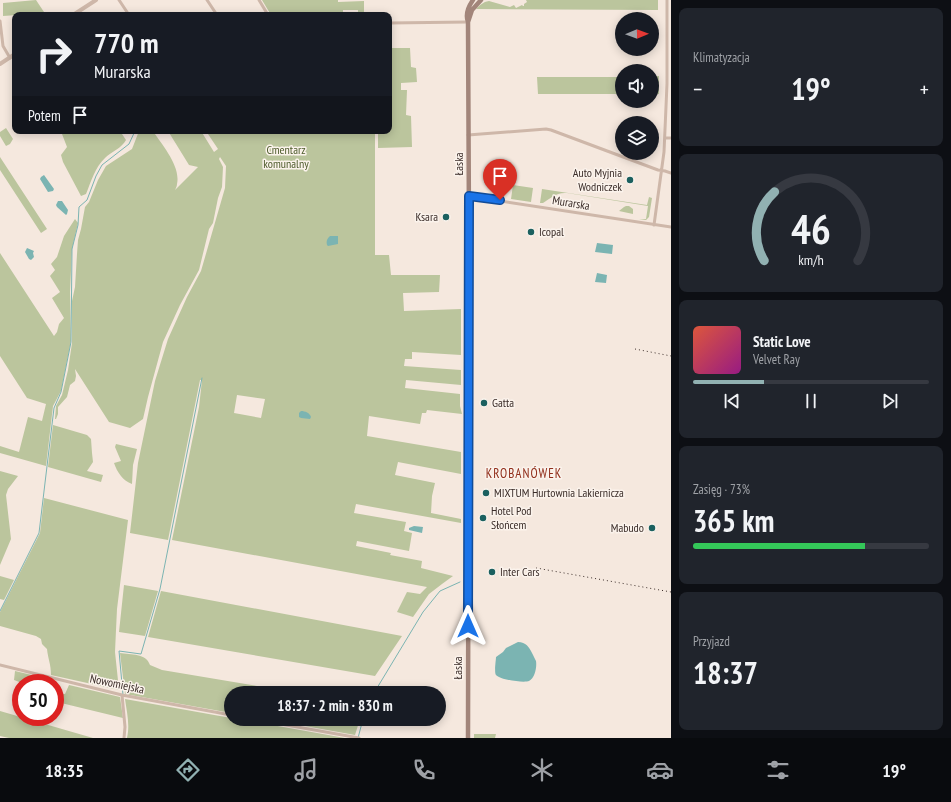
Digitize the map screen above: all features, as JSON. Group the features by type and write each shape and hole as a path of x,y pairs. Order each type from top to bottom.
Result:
{"main road":[{"name":"Łaska","path":"468,738 469,196 468,22 466,18 473,0"},
{"name":"Łaska","path":"468,22 472,10 481,0"}],"street":[{"path":"78,12 96,0"},
{"path":"119,0 127,12"},
{"path":"207,0 214,12"},
{"path":"259,0 266,12"},
{"path":"654,225 665,138 667,84 667,0"},
{"path":"0,21 1,40 10,58 0,64"},
{"path":"392,23 468,22"},
{"path":"468,135 546,129 658,170 671,173"},
{"path":"665,138 671,138"},
{"name":"Murarska","path":"469,196 671,227"},
{"name":"Nowomiejska","path":"0,665 123,696 224,714"},
{"path":"123,696 125,727 124,738"},
{"path":"292,726 358,738"}],"green space":[{"path":"36,0 44,12 12,12 12,15 3,16 3,3"},
{"path":"262,0 338,0 338,2 364,1 364,12 358,12 358,10 343,10 343,12 269,12"},
{"path":"526,0 658,0 658,10 476,9 483,3 489,1 510,7 514,5 516,8 522,5 524,6 527,2"},
{"path":"392,48 410,48 411,67 416,68 417,82 401,83 401,90 407,90 406,115 411,116 412,147 378,148 378,134 392,134"},
{"path":"537,77 615,77 615,94 538,94"},
{"path":"6,128 13,139 10,144 6,146 0,136 0,132"},
{"path":"62,134 122,134 126,140 102,162 94,175 86,194 81,196 63,162 61,155 67,147"},
{"name":"Cmentarz komunalny","path":"138,134 155,134 174,163 177,177 177,186 175,190 198,167 189,165 170,134 203,134 214,152 218,149 208,134 375,134 375,255 389,255 391,275 440,275 439,292 403,293 404,311 461,309 461,355 412,352 412,359 405,359 404,366 461,370 461,385 406,380 405,388 460,394 462,414 427,410 426,413 422,413 420,424 369,416 367,436 461,452 461,474 398,462 395,475 435,483 432,496 431,513 461,519 461,523 356,504 354,513 406,522 404,531 412,533 409,551 357,541 356,546 391,553 390,555 422,561 421,568 453,576 429,594 413,617 397,612 407,592 420,594 427,587 172,540 199,407 202,380 200,380 168,540 130,533 138,463 155,381 168,339 187,297 201,271 225,188 226,166 220,157 219,159 223,167 222,187 218,198 213,223 209,229 199,270 180,305 163,342 143,419 130,428 109,422 75,369 75,381 70,385 67,397 58,407 58,414 55,419 56,406 62,395 68,370 72,343 72,301 75,287 78,240 85,207 89,202 98,180 106,166 132,149","holes":["237,395 265,399 261,418 234,413"]},
{"path":"0,157 47,229 41,233 0,170"},
{"path":"513,185 533,188 531,202 511,199"},
{"path":"542,189 647,205 649,197 652,198 649,217 646,220 639,219 646,219 648,206 567,193 557,194 543,203 540,203"},
{"path":"626,206 633,209 633,214 619,211"},
{"path":"75,219 78,223 72,249 70,292 71,341 61,391 53,406 46,466 0,453 0,446 19,452 28,417 42,421 46,404 27,398 0,356 0,253 54,336 57,332 59,324 64,318 52,298 60,292 50,276 55,270 51,264 57,257 64,236"},
{"path":"53,425 87,435 91,439 93,462 87,471 103,475 101,482 48,467"},
{"path":"116,444 137,449 133,465 132,484 123,478 115,466 114,463 121,461 115,447"},
{"path":"0,471 18,476 8,489 6,495 11,539 0,565"},
{"path":"44,498 128,520 117,609 115,652 119,690 64,678 64,674 51,674 47,649 42,644 41,639 36,636 0,626 0,612 40,533"},
{"path":"0,576 14,580 4,600 0,599"},
{"path":"124,585 158,591 145,636 119,632"},
{"path":"161,591 402,636 375,676 148,637"},
{"path":"120,653 142,656 150,665 162,670 257,686 224,686 224,712 125,694"},
{"path":"15,671 28,674 15,674"},
{"path":"69,685 120,697 123,718 64,704 65,694"},
{"path":"125,699 224,717 224,726 277,726 345,738 127,738 127,714"},
{"path":"0,711 12,714 12,726 52,726 93,738 9,738 0,736"},
{"path":"305,726 358,726 355,735"},
{"path":"474,734 496,734 495,738 474,738"}],"water":[{"path":"44,175 54,189 53,191 48,192 40,179"},
{"path":"58,201 62,201 68,210 66,215 57,207 56,205"},
{"path":"330,236 338,236 338,244 327,245 327,240"},
{"path":"597,243 613,245 612,254 595,252"},
{"path":"27,248 34,251 34,257 31,260 25,252"},
{"path":"597,273 607,275 606,283 595,282"},
{"path":"301,411 308,413 311,417 310,419 299,417 299,413"},
{"path":"414,526 423,527 422,533 409,530 409,528"},
{"path":"518,642 527,645 536,661 535,672 529,681 522,682 507,680 498,677 495,673 496,657 506,648"}],"waterway":[{"path":"0,611 39,533 54,408 61,392 71,342 72,249 78,225 79,207 87,200 102,165 129,144 134,134"},
{"path":"123,695 119,651 141,654 160,589 202,378"},
{"path":"378,686 423,612 440,591 460,582"},
{"path":"358,738 361,726"}],"railway":[{"path":"635,349 671,356"},
{"path":"536,568 671,592"}],"place":[{"name":"Auto Myjnia Wodniczek","path":"630,180"},
{"name":"Ksara","path":"446,217"},
{"name":"Icopal","path":"531,232"},
{"name":"Gatta","path":"484,403"},
{"name":"MIXTUM Hurtownia Lakiernicza","path":"486,493"},
{"name":"Hotel Pod Słońcem","path":"483,518"},
{"name":"Mabudo","path":"652,528"},
{"name":"Inter Cars","path":"492,572"}],"district":[{"name":"KROBANÓWEK","path":"524,473"}],"route":[{"path":"468,626 469,196 500,200"}]}
